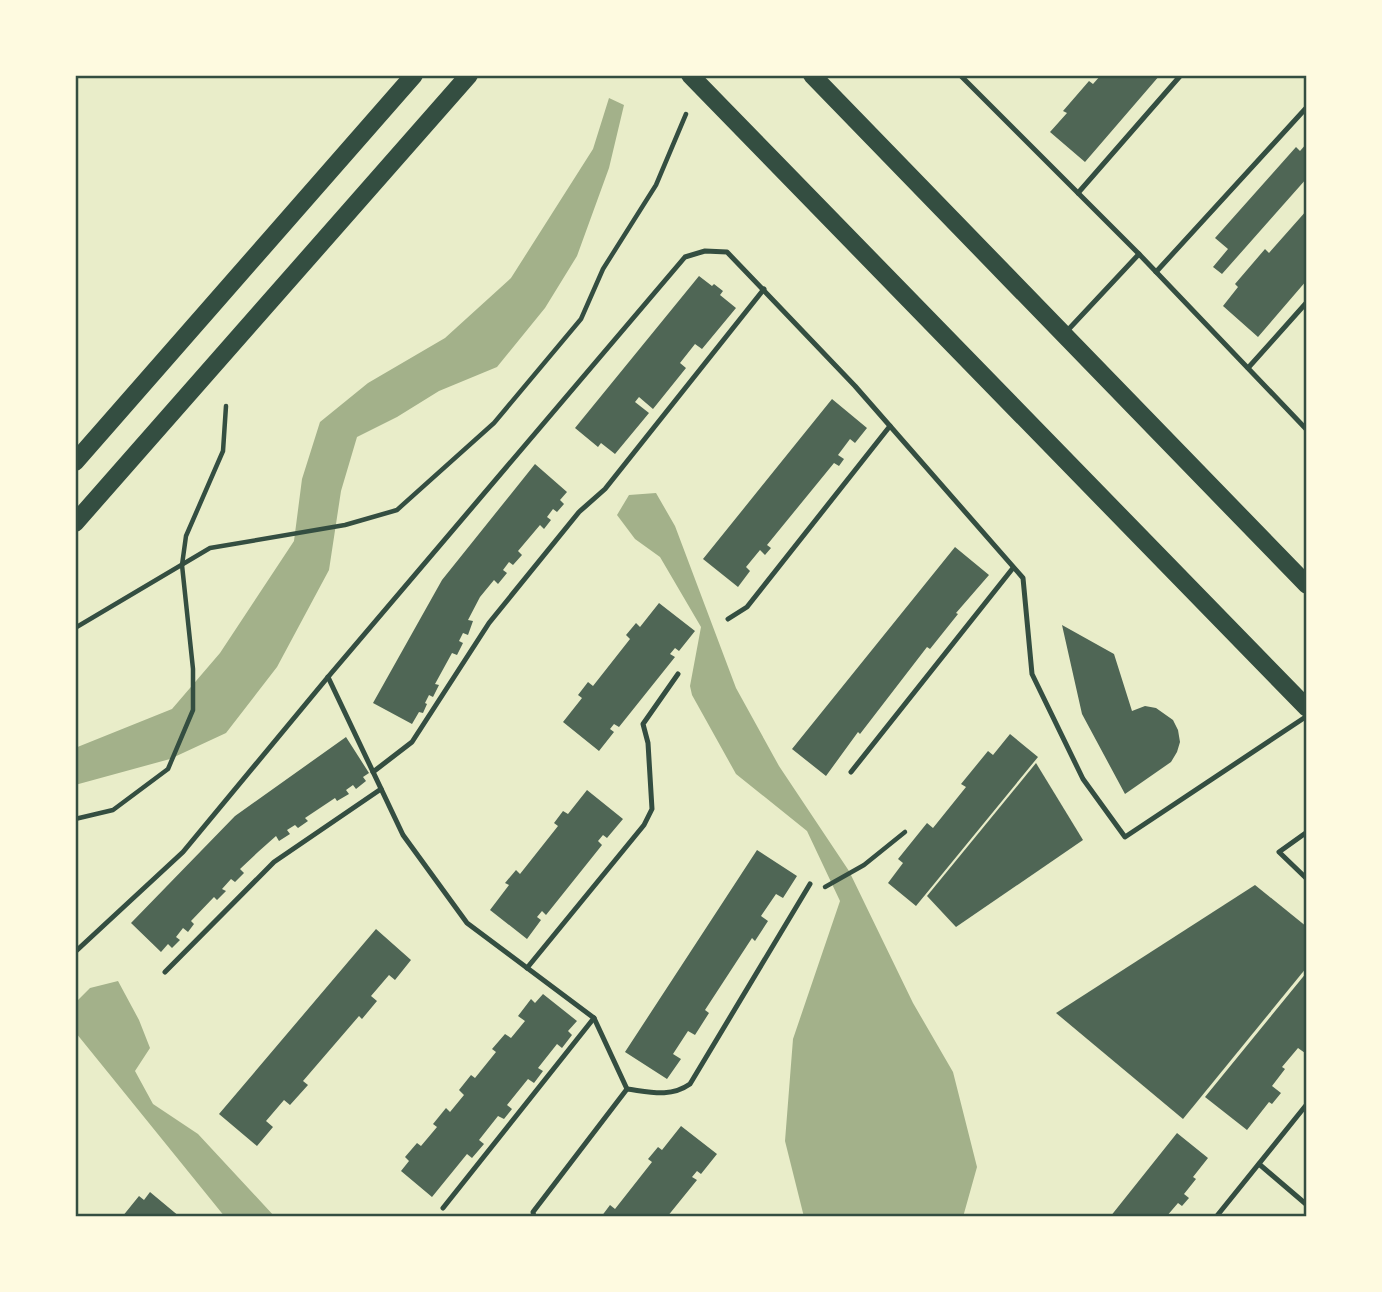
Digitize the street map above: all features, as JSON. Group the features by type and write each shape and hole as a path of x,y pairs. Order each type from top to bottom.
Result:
{"main road":[{"path":"75,462 414,75"},
{"path":"75,523 469,75"},
{"path":"690,75 1307,708"},
{"path":"812,75 1307,585"}],"lane":[{"path":"1078,193 1181,75"},
{"path":"963,76 1139,254 1307,430"},
{"path":"1156,272 1307,107"},
{"path":"75,952 183,852 685,257 705,250 727,252 764,289 890,426 1023,578 1032,674 1083,779 1125,837 1307,716"},
{"path":"1065,333 1139,254"},
{"path":"373,772 412,742 489,623 579,512 605,489 764,289"},
{"path":"1248,368 1307,302"},
{"path":"728,619 747,607 890,426"},
{"path":"851,772 1013,568"},
{"path":"527,968 644,825 652,809 648,743 643,724 678,674"},
{"path":"328,677 403,835 467,923 594,1018 627,1089"},
{"path":"164,972 274,862 381,789"},
{"path":"1307,832 1279,852 1307,879"},
{"path":"627,1089 665,1094 678,1092 690,1084 810,884"},
{"path":"443,1208 594,1018"},
{"path":"534,1217 533,1212 627,1089"},
{"path":"1216,1217 1307,1104"},
{"path":"1259,1164 1307,1205"}],"path":[{"path":"75,628 210,548 339,526 397,510 494,423 581,319 603,269 656,185 686,114"},
{"path":"75,819 113,810 168,769 193,709 182,565 186,536 223,451 226,406"},
{"path":"824,887 864,865 905,832"}],"shaded area":[{"path":"609,98 624,105 609,168 577,256 545,308 497,367 439,391 397,417 357,437 341,491 329,570 277,667 226,733 170,759 75,785 75,748 172,709 220,653 294,541 302,479 320,422 368,383 445,338 511,278 593,149"},
{"path":"656,493 675,526 736,688 779,766 849,871 913,1003 953,1072 977,1167 963,1217 804,1217 785,1141 793,1039 840,901 807,831 736,774 692,695 690,686 701,627 660,557 635,539 617,515 629,495"},
{"path":"118,981 139,1020 150,1048 135,1071 153,1104 198,1134 275,1217 225,1217 76,1033 75,1003 90,988"}],"building":[{"path":"1101,75 1160,75 1085,162 1050,132 1067,113 1063,111 1089,81 1093,84"},
{"path":"1307,143 1307,178 1222,274 1213,267 1228,249 1215,238 1296,147 1300,151"},
{"path":"1307,210 1307,280 1258,337 1223,306 1238,287 1235,284 1265,249 1269,253"},
{"path":"699,276 723,291 720,295 736,308 702,349 695,344 680,363 686,368 653,409 639,397 635,402 649,413 615,454 601,443 598,447 575,428"},
{"path":"832,399 867,428 855,443 850,439 838,455 844,459 839,466 834,463 767,545 771,548 765,555 760,550 746,567 750,571 738,587 703,559"},
{"path":"535,464 567,492 560,500 564,504 557,512 553,509 547,517 551,520 544,529 540,525 518,551 522,555 513,565 509,562 503,570 507,573 498,584 494,580 480,597 468,620 473,621 468,635 463,633 459,641 463,643 457,655 452,653 435,684 439,685 433,697 429,695 425,703 427,704 423,713 419,712 412,724 373,703 442,580"},
{"path":"955,547 989,575 956,613 958,614 930,649 927,647 860,734 858,732 826,776 792,749"},
{"path":"659,603 695,631 679,651 675,648 670,654 675,657 619,727 614,724 610,729 614,732 599,751 563,722 582,698 578,695 588,682 593,686 630,639 626,635 636,623 640,627"},
{"path":"1062,625 1114,654 1132,711 1145,706 1156,708 1173,720 1178,730 1180,742 1171,762 1125,794 1082,714"},
{"path":"1010,734 1038,757 916,906 888,883 903,863 898,859 927,823 933,828 966,787 961,784 988,751 993,755"},
{"path":"346,737 369,773 363,777 366,781 356,789 353,785 346,790 349,794 337,801 335,798 305,818 308,821 298,828 295,825 287,830 290,834 279,841 276,836 240,869 244,873 235,882 231,879 222,889 226,891 217,900 214,897 191,921 194,924 188,932 183,928 176,937 180,940 172,948 168,944 161,952 131,923 235,816"},
{"path":"1036,763 1083,840 956,927 927,896"},
{"path":"587,790 623,819 607,838 603,835 598,841 602,845 546,915 542,911 537,917 541,920 527,939 490,910 509,885 505,883 516,870 520,874 558,826 554,823 563,811 568,814"},
{"path":"757,850 797,876 783,898 776,894 761,916 768,921 755,941 752,938 705,1010 709,1013 695,1035 688,1031 673,1054 681,1059 667,1079 625,1052"},
{"path":"1255,885 1307,927 1307,967 1183,1119 1056,1013"},
{"path":"376,929 411,960 395,980 389,975 371,996 377,1001 362,1019 359,1016 303,1081 308,1085 290,1105 284,1100 266,1121 273,1127 257,1146 219,1114"},
{"path":"1307,972 1307,1050 1305,1053 1298,1048 1282,1067 1285,1069 1272,1086 1281,1093 1272,1104 1269,1102 1247,1130 1205,1097"},
{"path":"543,994 577,1021 568,1031 572,1035 562,1048 557,1044 538,1068 543,1071 534,1083 528,1079 507,1105 512,1109 504,1119 498,1116 479,1140 484,1144 472,1158 467,1154 432,1197 401,1171 409,1161 405,1157 417,1143 421,1146 437,1127 433,1124 446,1108 450,1112 464,1095 459,1090 471,1075 475,1078 496,1052 492,1049 505,1034 511,1038 525,1021 518,1016 531,999 535,1003"},
{"path":"681,1126 717,1154 701,1174 697,1171 692,1177 697,1180 667,1217 601,1217 610,1205 615,1209 652,1162 648,1159 658,1147 662,1150"},
{"path":"1177,1133 1208,1158 1184,1194 1189,1198 1182,1206 1178,1203 1166,1217 1110,1217"},
{"path":"150,1192 180,1217 122,1217 139,1196 144,1200"}]}
